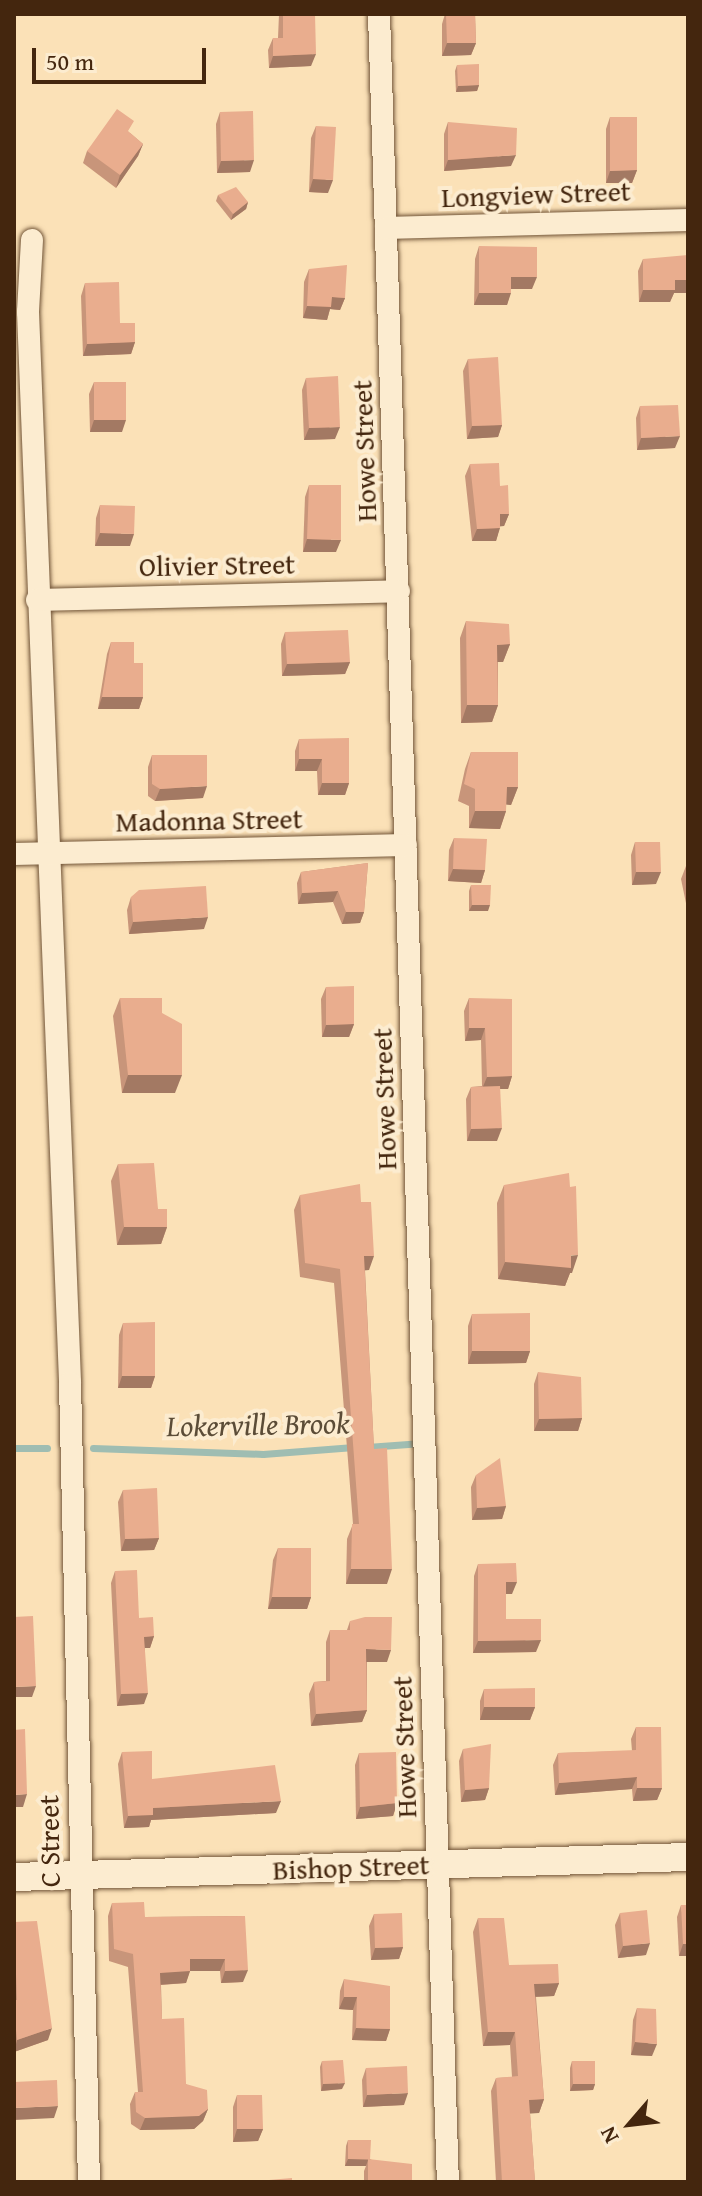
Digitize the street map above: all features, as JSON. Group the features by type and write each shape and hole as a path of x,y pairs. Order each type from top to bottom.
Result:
{"street":[{"name":"Howe Street","path":"379,14 448,2182"},
{"name":"Longview Street","path":"386,228 688,220"},
{"name":"C Street","path":"32,240 37,600 70,1499 89,2182"},
{"name":"Olivier Street","path":"37,600 399,591"},
{"name":"Madonna Street","path":"14,854 406,845"},
{"name":"Bishop Street","path":"14,1877 688,1857"}],"building":[{"path":"283,14 315,14 316,54 273,56 273,38 283,38"},
{"path":"446,14 475,14 476,43 447,43"},
{"path":"479,64 479,85 458,86 457,65"},
{"path":"117,109 134,121 128,131 143,144 120,175 87,151"},
{"path":"253,111 254,160 221,161 220,112"},
{"path":"610,117 637,117 637,170 610,171"},
{"path":"448,122 517,128 516,155 448,160"},
{"path":"316,126 336,127 333,180 313,179"},
{"path":"236,187 248,202 233,214 218,195"},
{"path":"479,246 537,247 537,277 511,277 511,293 479,293"},
{"path":"688,255 688,280 675,280 675,290 643,290 643,259"},
{"path":"347,265 345,298 332,297 331,307 307,306 309,269"},
{"path":"119,282 120,323 135,323 135,342 87,344 85,283"},
{"path":"498,357 502,425 472,426 468,359"},
{"path":"338,376 340,427 309,428 306,378"},
{"path":"94,382 126,382 126,420 94,420"},
{"path":"678,405 680,436 641,438 640,406"},
{"path":"499,463 500,486 508,485 509,514 500,514 500,528 477,529 470,464"},
{"path":"309,485 341,485 341,540 307,539"},
{"path":"100,505 135,506 134,534 100,533"},
{"path":"466,621 509,624 510,644 497,645 498,705 467,705"},
{"path":"348,630 350,662 287,664 285,632"},
{"path":"111,642 134,642 134,663 143,663 143,697 102,697"},
{"path":"349,738 349,783 322,783 322,759 299,759 299,739"},
{"path":"471,752 518,752 518,787 507,787 506,811 475,811 475,789 464,784"},
{"path":"152,755 207,755 207,786 160,789 152,784"},
{"path":"454,838 487,839 485,870 453,869"},
{"path":"635,842 660,842 661,872 636,872"},
{"path":"368,863 364,912 346,912 338,891 302,893 301,872"},
{"path":"471,885 491,885 490,905 472,905"},
{"path":"206,886 208,917 133,922 131,897 139,890"},
{"path":"354,986 354,1024 326,1025 326,987"},
{"path":"120,998 162,998 162,1013 182,1024 182,1075 128,1075"},
{"path":"469,998 512,999 512,1076 487,1077 485,1028 469,1028"},
{"path":"500,1086 502,1128 471,1129 471,1087"},
{"path":"154,1163 158,1209 167,1209 167,1227 124,1227 118,1164"},
{"path":"569,1173 570,1187 576,1186 578,1255 571,1255 571,1268 505,1262 504,1185"},
{"path":"360,1184 361,1202 371,1202 374,1256 364,1256 374,1449 387,1448 392,1569 351,1569 352,1524 359,1524 340,1269 305,1263 300,1195"},
{"path":"530,1313 530,1351 472,1351 472,1314"},
{"path":"155,1322 155,1376 122,1376 123,1323"},
{"path":"538,1372 581,1377 582,1418 539,1419"},
{"path":"500,1458 506,1506 477,1508 476,1475"},
{"path":"157,1488 159,1538 125,1539 123,1490"},
{"path":"278,1548 311,1548 311,1597 272,1597"},
{"path":"516,1563 517,1582 506,1582 506,1619 541,1619 541,1640 478,1641 478,1564"},
{"path":"137,1570 139,1618 153,1617 154,1636 144,1637 148,1693 121,1694 115,1571"},
{"path":"33,1616 36,1686 14,1687 14,1617"},
{"path":"365,1617 392,1617 391,1650 366,1649 367,1710 316,1714 314,1682 330,1681 330,1630 350,1630 350,1621"},
{"path":"535,1688 535,1707 484,1707 484,1689"},
{"path":"636,1727 661,1727 662,1788 637,1788 637,1777 559,1783 558,1753 636,1750"},
{"path":"25,1729 27,1794 14,1795 14,1730"},
{"path":"491,1744 489,1788 465,1790 463,1749"},
{"path":"152,1751 152,1779 275,1765 281,1801 153,1808 153,1815 128,1816 122,1752"},
{"path":"396,1752 397,1803 360,1807 359,1753"},
{"path":"144,1902 145,1917 245,1916 248,1970 225,1971 225,1959 190,1959 190,1971 160,1973 162,2019 184,2018 186,2084 207,2090 208,2109 199,2116 145,2118 136,2112 135,2092 143,2092 133,1954 114,1949 112,1903"},
{"path":"681,1905 688,1905 688,1944 683,1944"},
{"path":"647,1910 650,1943 623,1946 620,1913"},
{"path":"402,1913 403,1947 375,1948 374,1914"},
{"path":"478,1918 504,1918 509,1965 558,1964 559,1983 534,1984 544,2099 529,2100 535,2182 502,2182 496,2078 518,2076 515,2032 488,2032"},
{"path":"37,1921 52,2028 17,2040 14,2030 14,2000 17,2000 14,1922"},
{"path":"344,1979 390,1986 390,2029 356,2028 357,1997 344,1997"},
{"path":"637,2008 656,2009 657,2044 635,2042"},
{"path":"343,2060 345,2083 323,2084 322,2061"},
{"path":"572,2061 595,2061 595,2084 573,2084"},
{"path":"407,2066 408,2093 367,2095 366,2068"},
{"path":"57,2080 58,2106 14,2108 14,2082"},
{"path":"237,2095 262,2095 263,2129 237,2129"},
{"path":"348,2140 371,2140 370,2159 348,2159"},
{"path":"368,2159 412,2164 412,2182 368,2182"},
{"path":"292,2178 292,2182 269,2182 269,2180"}],"waterway":[{"name":"Lokerville Brook","path":"367,1447 422,1443"},
{"name":"Lokerville Brook","path":"93,1448 263,1454 354,1447"},
{"name":"Lokerville Brook","path":"14,1448 47,1448"}]}
